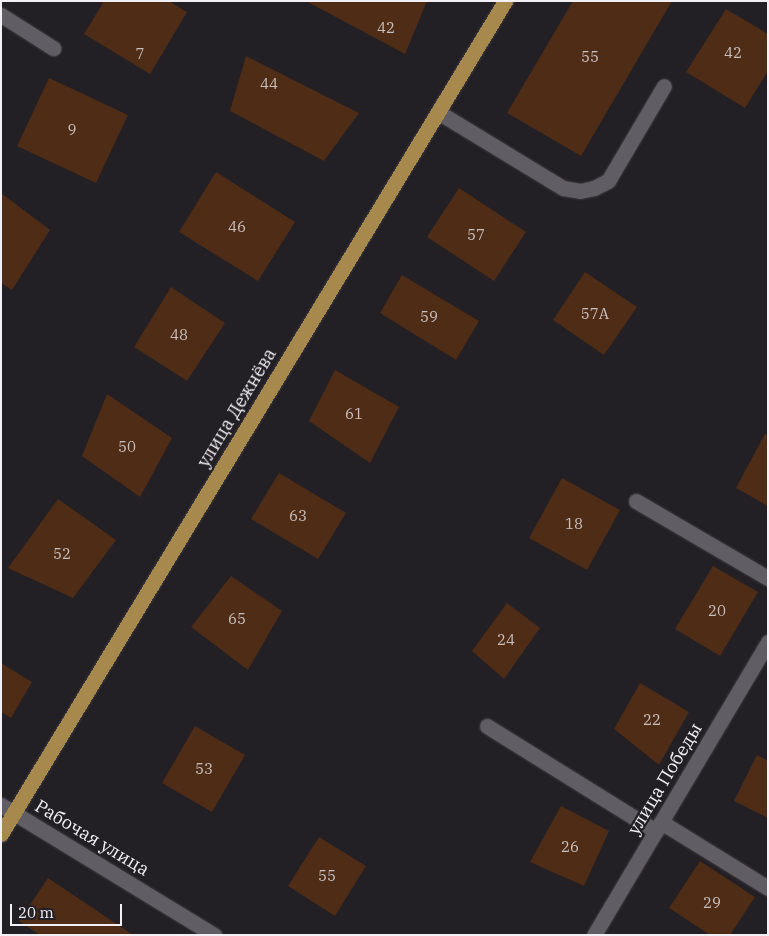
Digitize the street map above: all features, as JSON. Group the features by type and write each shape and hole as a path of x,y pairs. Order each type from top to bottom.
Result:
{"main road":[{"name":"улица Дежнёва","path":"1,834 7,809 505,1"}],"street":[{"path":"1,14 53,48"},
{"path":"438,112 563,188 580,191 594,188 608,181 664,86"},
{"path":"636,501 768,578"},
{"name":"улица Победы","path":"594,935 768,642"},
{"path":"487,726 768,888"},
{"name":"Рабочая улица","path":"7,809 214,935"}],"building":[{"path":"104,1 169,1 187,12 150,74 84,34"},
{"path":"306,1 427,1 405,54"},
{"path":"573,1 672,1 581,156 507,113"},
{"path":"726,9 768,34 768,71 745,108 686,72"},
{"path":"246,56 359,113 324,161 230,111"},
{"path":"49,78 128,115 96,183 17,146"},
{"path":"216,172 295,222 258,281 179,232"},
{"path":"459,188 526,232 494,281 427,237"},
{"path":"1,193 50,230 12,290 1,283"},
{"path":"585,272 637,307 604,355 553,320"},
{"path":"402,275 479,321 456,360 380,313"},
{"path":"171,287 225,323 187,381 134,347"},
{"path":"335,370 399,407 370,463 309,421"},
{"path":"107,394 172,438 140,497 82,456"},
{"path":"765,434 768,435 768,506 736,488"},
{"path":"279,473 346,513 318,559 251,519"},
{"path":"562,478 620,510 587,570 529,538"},
{"path":"58,499 116,540 73,598 8,568"},
{"path":"713,566 758,592 720,656 675,629"},
{"path":"231,576 282,611 248,670 191,627"},
{"path":"507,603 540,628 504,679 472,651"},
{"path":"1,663 32,682 11,718 1,712"},
{"path":"640,683 689,712 659,765 614,729"},
{"path":"195,726 245,755 212,812 162,783"},
{"path":"757,755 768,761 768,818 734,801"},
{"path":"561,806 609,831 584,886 530,862"},
{"path":"319,837 366,866 335,916 288,886"},
{"path":"700,861 755,897 730,935 710,935 669,908"},
{"path":"48,878 133,935 40,935 19,921"}]}
